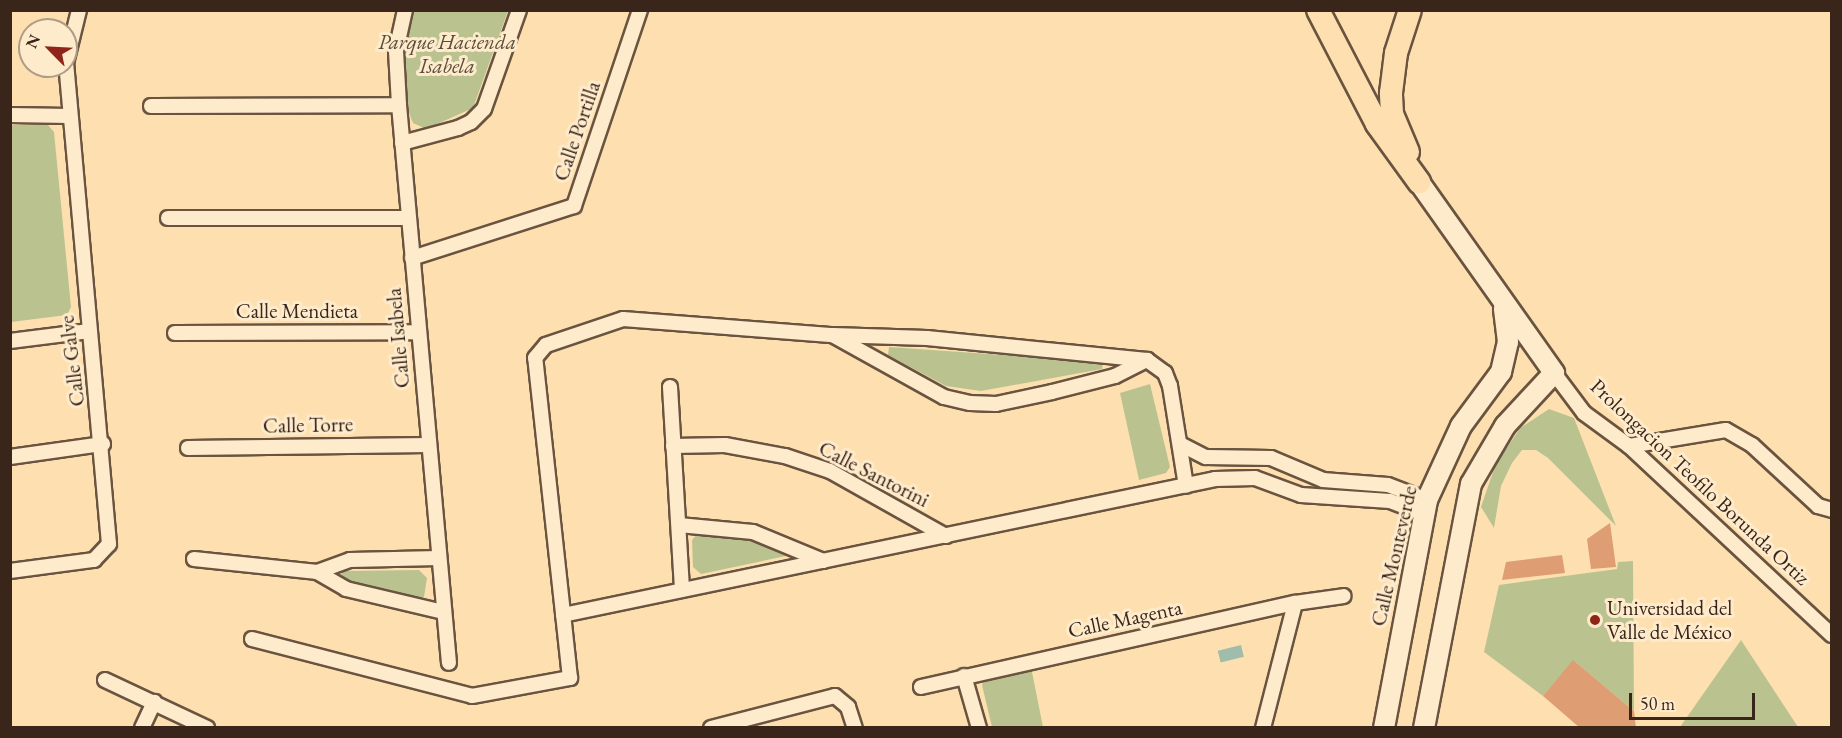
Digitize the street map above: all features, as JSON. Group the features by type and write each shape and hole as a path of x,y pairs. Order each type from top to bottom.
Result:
{"main road":[{"path":"1318,10 1377,124 1408,172 1419,182"},
{"path":"1410,10 1394,60 1392,114 1419,182"},
{"name":"Prolongacion Teofilo Borunda Ortiz","path":"1419,182 1504,306 1554,373"},
{"name":"Calle Monteverde","path":"1384,728 1425,507 1461,426 1501,372 1508,342 1504,306"},
{"path":"1424,728 1471,484 1505,426 1554,373"}],"street":[{"name":"Calle Isabela","path":"405,10 396,51 399,105 449,663"},
{"path":"402,143 458,128 471,122 484,109 519,10"},
{"name":"Calle Portilla","path":"412,258 574,206 640,10"},
{"name":"Calle Galve","path":"10,572 94,560 105,552 109,544 103,444 89,331 67,78"},
{"path":"151,106 399,105"},
{"path":"10,115 69,116"},
{"path":"168,218 408,218"},
{"path":"252,639 472,696 488,696 570,678 535,358 539,350 623,319 833,335 927,338 1147,360 1165,373 1186,486"},
{"path":"10,341 89,331"},
{"name":"Calle Mendieta","path":"175,333 419,332"},
{"path":"833,335 944,398 970,403 996,404 1052,392 1115,376 1147,360"},
{"name":"Prolongacion Teofilo Borunda Ortiz","path":"1554,373 1584,413 1629,446 1832,635"},
{"path":"670,387 682,590"},
{"path":"1629,446 1726,430 1752,445 1818,506 1832,510"},
{"path":"10,457 103,444"},
{"path":"1180,444 1206,457 1271,458 1323,480 1388,485 1425,507"},
{"name":"Calle Torre","path":"188,447 429,445"},
{"name":"Calle Santorini","path":"673,446 725,445 785,456 830,471 946,536"},
{"path":"563,615 1215,479 1255,478 1301,495 1390,501 1425,507"},
{"path":"679,525 753,532 823,561"},
{"path":"317,572 350,560 439,558"},
{"path":"194,559 317,572 346,589 443,612"},
{"name":"Calle Magenta","path":"921,687 1295,603 1344,596"},
{"path":"1262,727 1295,603"},
{"path":"964,676 979,728"},
{"path":"105,680 207,728"},
{"path":"711,728 835,696 848,706 855,728"},
{"path":"142,728 154,702"}],"green space":[{"name":"Parque Hacienda Isabela","path":"414,11 508,11 473,108 426,129 413,123 406,105 404,38"},
{"path":"10,125 48,125 54,132 71,307 67,315 11,322"},
{"path":"889,347 1103,362 1102,369 981,391 946,386 888,355"},
{"path":"1150,384 1170,467 1166,473 1139,480 1120,393"},
{"path":"1549,409 1574,418 1616,526 1548,458 1536,450 1522,450 1512,463 1501,486 1494,528 1481,507 1495,466 1520,428"},
{"path":"698,533 738,534 784,548 786,556 701,574 693,567 692,540"},
{"path":"1633,561 1634,711 1574,661 1543,696 1484,652 1499,585 1617,569 1618,562"},
{"path":"419,570 427,578 424,597 414,599 342,582 339,577 344,571"},
{"path":"1741,640 1798,727 1680,727"},
{"path":"1031,667 1043,727 992,727 982,685 986,677"}],"shaded area":[{"path":"1241,645 1244,657 1221,662 1218,651"}],"building":[{"path":"1610,523 1616,567 1591,569 1587,539"},
{"path":"1562,555 1565,573 1502,580 1506,562"},
{"path":"1573,660 1634,711 1636,728 1580,728 1543,696"}],"place":[{"name":"Universidad del Valle de México","path":"1595,620"}]}
